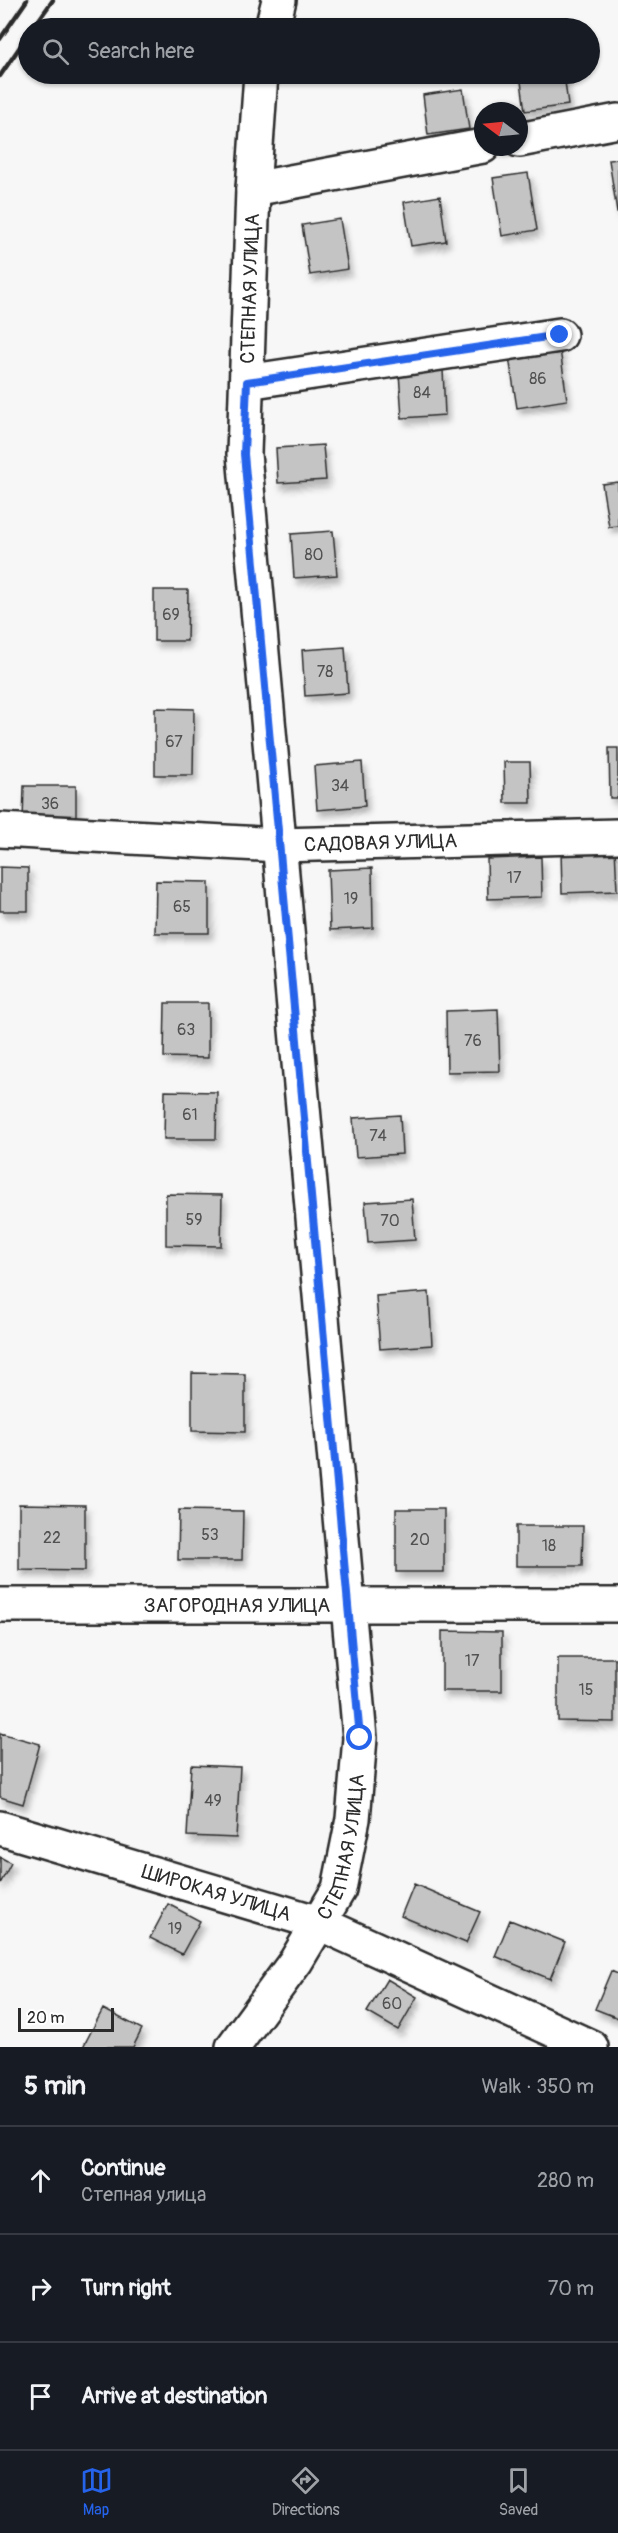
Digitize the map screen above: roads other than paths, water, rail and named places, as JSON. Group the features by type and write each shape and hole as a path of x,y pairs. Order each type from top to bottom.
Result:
{"street":[{"path":"274,18 279,0"},
{"name":"СТЕПНАЯ УЛИЦА","path":"233,2047 296,1961 339,1889 354,1808 360,1738 244,454 260,84"},
{"path":"528,138 618,121"},
{"path":"254,189 474,148"},
{"path":"247,382 560,335"},
{"name":"САДОВАЯ УЛИЦА","path":"0,830 279,845 618,836"},
{"name":"ЗАГОРОДНАЯ УЛИЦА","path":"0,1605 618,1605"},
{"name":"ШИРОКАЯ УЛИЦА","path":"0,1828 319,1923 591,2047"}],"railway":[{"path":"0,39 27,0"},
{"path":"40,18 53,0"},
{"path":"0,76 18,50"}]}
